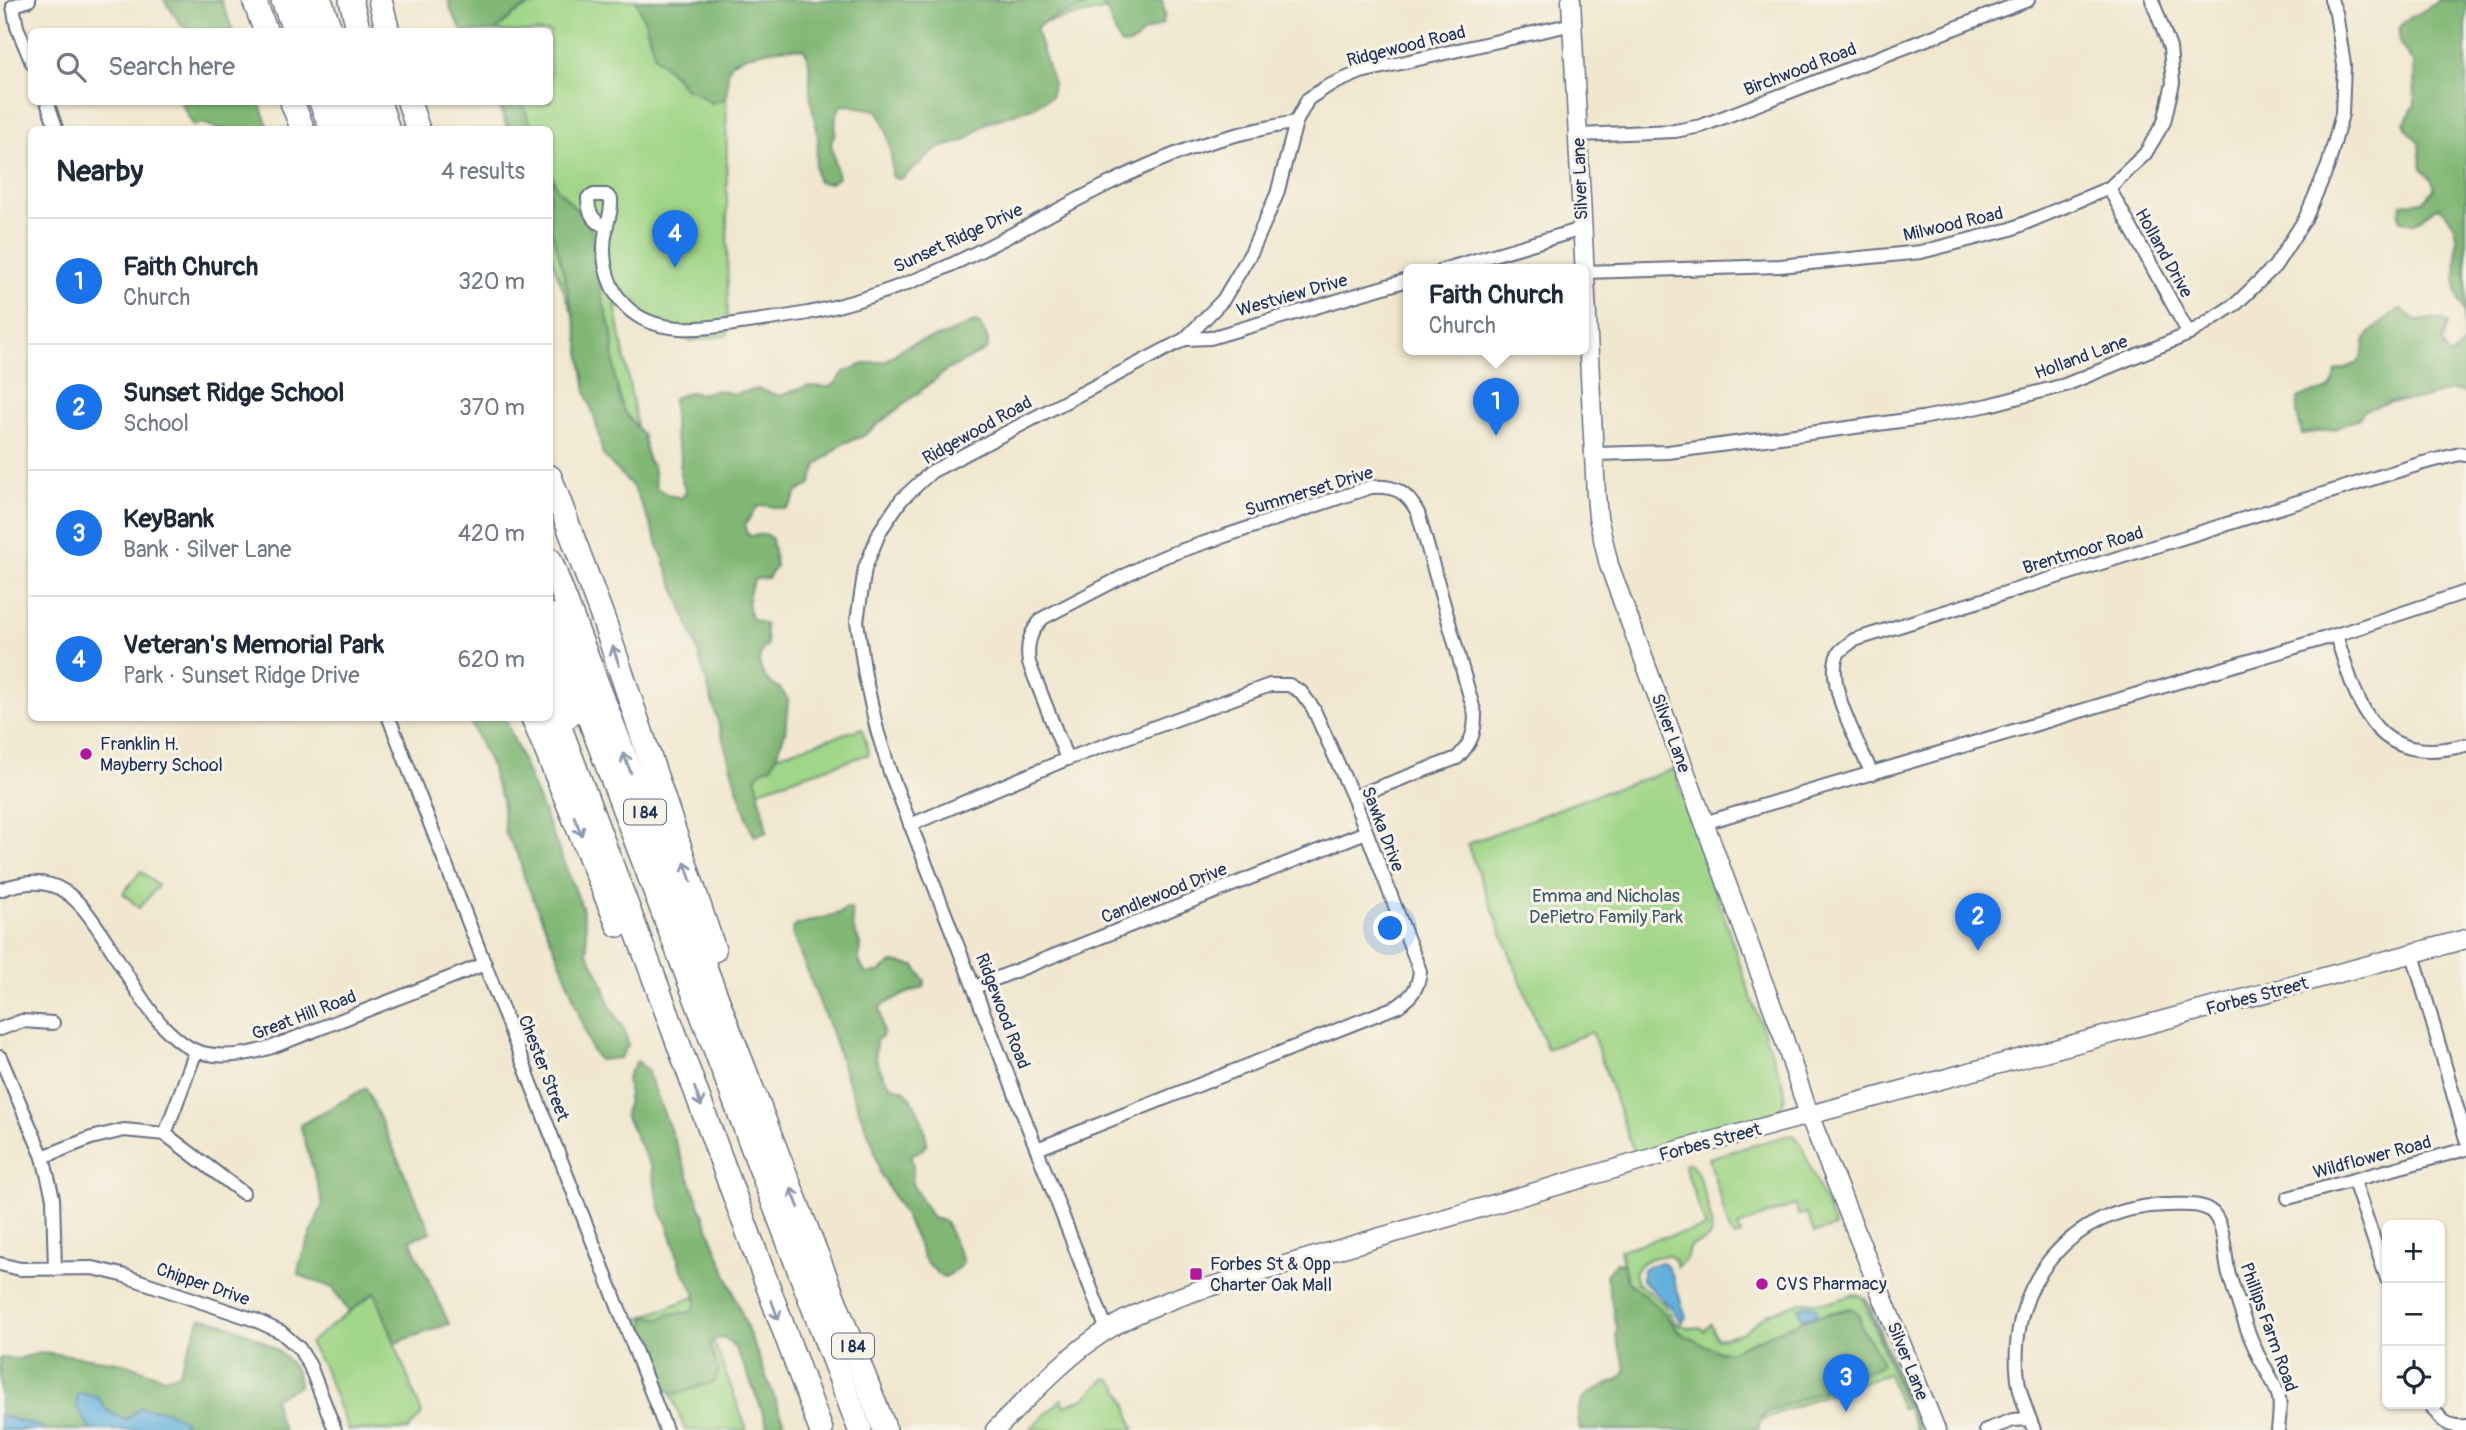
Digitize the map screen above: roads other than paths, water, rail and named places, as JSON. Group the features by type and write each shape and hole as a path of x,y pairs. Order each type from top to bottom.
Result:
{"highway":[{"path":"254,0 264,28"},
{"path":"283,0 307,12 326,28"},
{"path":"330,0 337,28"},
{"path":"351,0 358,28"},
{"path":"380,0 387,28"},
{"path":"293,105 301,126"},
{"path":"322,105 330,126"},
{"path":"340,105 348,126"},
{"path":"359,105 366,126"},
{"path":"380,105 387,126"},
{"path":"410,105 417,126"},
{"path":"553,485 604,621 721,970 731,1009 738,1055"},
{"name":"I 84","path":"553,568 738,1055 885,1430"},
{"path":"553,623 860,1430"},
{"path":"553,660 848,1430"},
{"path":"553,672 633,891 664,1005"},
{"name":"I 84","path":"553,709 821,1430"},
{"path":"534,721 640,982 656,1011 674,1032"}],"main road":[{"name":"Silver Lane","path":"1571,0 1584,264"},
{"name":"Silver Lane","path":"1589,355 1598,517 1609,565 1809,1115 1936,1430"},
{"name":"Forbes Street","path":"995,1430 1068,1359 1107,1330 1160,1304 1231,1279 1809,1115 2466,939"}],"street":[{"path":"28,53 17,27 13,6 29,0"},
{"name":"Birchwood Road","path":"1578,135 1675,131 1701,126 2028,0"},
{"name":"Milwood Road","path":"1589,272 1780,266 1921,252 2011,229 2109,188 2145,154 2164,122 2173,83 2170,48 2152,0"},
{"name":"Holland Lane","path":"1594,454 1668,452 1922,418 1989,405 2066,385 2189,334 2237,303 2274,266 2305,219 2328,166 2342,114 2344,65 2332,0"},
{"name":"Ridgewood Road","path":"1107,1330 910,825 877,730 857,621 865,568 880,531 901,500 931,472 1185,339 1223,300 1252,251 1277,194 1296,122 1308,99 1328,86 1361,72 1573,24"},
{"path":"48,105 56,126"},
{"name":"Sunset Ridge Drive","path":"606,228 603,249 608,279 622,302 642,317 667,327 695,330 810,312 874,294 935,272 1109,184 1173,155 1236,134 1296,122"},
{"name":"Holland Drive","path":"2109,188 2189,334"},
{"path":"1462,264 1582,229"},
{"name":"Westview Drive","path":"1185,339 1210,338 1403,282"},
{"name":"Brentmoor Road","path":"1872,774 1838,693 1835,672 1838,653 1854,640 2423,463 2466,455"},
{"name":"Summerset Drive","path":"1067,760 1029,663 1027,649 1034,628 1043,618 1168,555 1371,487 1386,486 1399,489 1411,500 1418,513 1475,714 1475,730 1469,746 1457,758 1353,797"},
{"path":"1704,823 2336,635 2466,592"},
{"path":"2336,635 2356,697 2369,719 2389,740 2413,750 2441,751 2466,745"},
{"name":"Sawka Drive","path":"910,825 1067,760 1270,685 1289,685 1301,692 1313,708 1353,797 1420,971 1419,983 1413,996 1398,1006 1037,1149"},
{"name":"Chester Street","path":"390,721 666,1430"},
{"name":"Candlewood Drive","path":"975,987 1366,832"},
{"name":"Great Hill Road","path":"0,890 38,883 57,887 73,896 91,916 154,1016 174,1037 196,1051 222,1056 248,1055 485,964"},
{"path":"2413,954 2466,1139"},
{"path":"0,1029 22,1021 53,1023"},
{"path":"165,1134 196,1051"},
{"path":"0,1057 43,1157 53,1198 55,1269"},
{"path":"43,1157 91,1138 124,1130 165,1134 243,1194"},
{"name":"Wildflower Road","path":"2288,1198 2466,1149"},
{"path":"2354,1181 2382,1264"},
{"name":"Phillips Farm Road","path":"2032,1425 2018,1379 2018,1350 2021,1320 2029,1291 2045,1265 2064,1244 2082,1230 2126,1209 2152,1205 2197,1205 2211,1211 2220,1224 2229,1272 2239,1305 2258,1355 2279,1397 2278,1430"},
{"name":"Chipper Drive","path":"0,1264 20,1269 93,1268 122,1275 255,1320 281,1332 299,1348 310,1366 335,1430"},
{"path":"2433,1409 2441,1421 2458,1427 2466,1426"},
{"path":"1986,1430 2013,1420 2032,1425"},
{"path":"2018,1430 2032,1425"}],"water":[{"path":"1660,1262 1665,1263 1672,1275 1686,1317 1681,1322 1669,1305 1642,1280 1643,1269"},
{"path":"1810,1305 1816,1307 1817,1315 1801,1318 1799,1308"},
{"path":"80,1393 98,1397 107,1411 125,1419 131,1417 138,1408 167,1411 184,1420 184,1430 91,1430 77,1407 77,1395"},
{"path":"0,1415 46,1429 48,1430 0,1430"}],"place":[{"name":"Veteran's Memorial Park","path":"675,268"},
{"name":"Faith Church","path":"1496,436"},
{"name":"Franklin H. Mayberry School","path":"86,754"},
{"name":"Sunset Ridge School","path":"1978,951"},
{"name":"Forbes St & Opp Charter Oak Mall","path":"1196,1274"},
{"name":"CVS Pharmacy","path":"1762,1284"},
{"name":"KeyBank","path":"1846,1412"}],"park label":[{"name":"Emma and Nicholas DePietro Family Park","path":"1606,906"}]}
